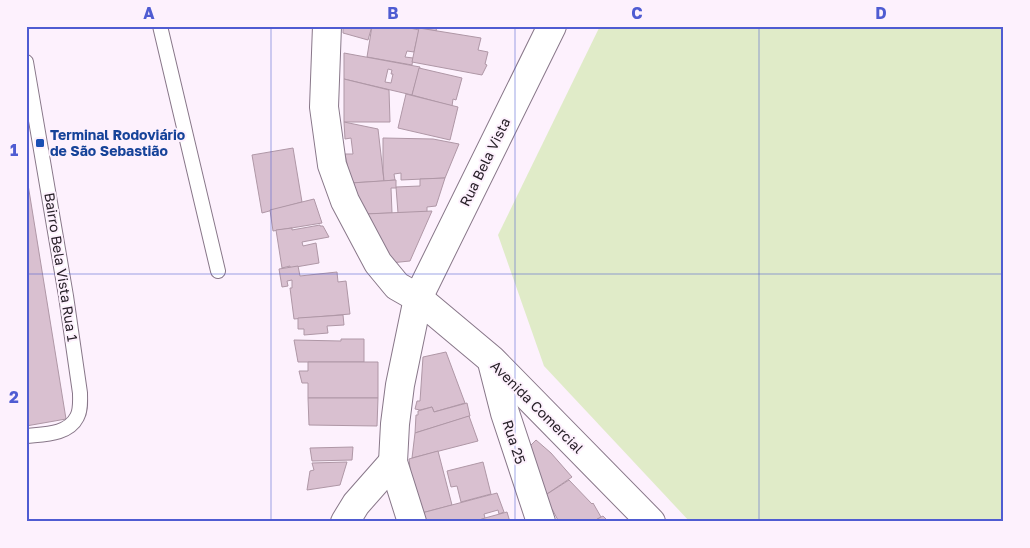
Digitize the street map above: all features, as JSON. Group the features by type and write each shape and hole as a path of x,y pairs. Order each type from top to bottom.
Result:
{"street":[{"name":"Avenida Comercial","path":"328,26 324,107 332,165 345,202 378,263 397,286 418,298 492,360 651,522"},
{"name":"Rua Bela Vista","path":"393,462 400,385 418,298 552,26"},
{"name":"Rua 25","path":"492,360 505,413 541,522"},
{"path":"345,522 356,504 393,462"},
{"path":"393,462 412,522"}],"lane":[{"path":"160,26 218,271"},
{"name":"Bairro Bela Vista Rua 1","path":"26,62 64,287 80,393 80,405 78,417 66,428 54,432 26,436"}],"green space":[{"path":"600,26 1004,26 1004,522 690,522 544,366 498,235"}],"building":[{"path":"343,26 372,26 368,40 343,33"},
{"path":"372,26 393,28 393,26 401,26 419,30 414,52 407,51 405,57 413,58 412,65 367,57"},
{"path":"420,26 437,26 436,31 419,28"},
{"path":"419,28 481,38 478,50 488,52 485,64 487,65 482,75 412,62"},
{"path":"344,53 420,67 412,95 344,79","holes":["388,69 392,70 391,83 385,82"]},
{"path":"419,68 462,78 456,100 453,99 452,106 412,95"},
{"path":"344,79 389,90 390,122 344,122"},
{"path":"406,94 458,107 450,140 398,128"},
{"path":"344,122 378,129 384,181 351,183 345,154 353,154 351,138 345,139"},
{"path":"383,138 433,139 459,144 445,178 401,180 401,173 394,174 395,180 384,181"},
{"path":"293,148 302,202 262,213 252,155"},
{"path":"26,172 66,419 26,426"},
{"path":"445,178 436,206 427,207 427,212 398,213 396,187 420,186 420,179"},
{"path":"396,180 396,188 391,188 392,213 365,214 351,183"},
{"path":"314,199 322,223 273,231 270,210"},
{"path":"432,211 410,261 390,263 365,214"},
{"path":"323,226 329,237 302,242 303,246 316,243 319,263 282,268 276,230 292,228 292,230"},
{"path":"298,266 300,276 337,272 338,282 346,281 350,314 294,319 290,288 292,288 292,280 287,281 288,286 282,287 279,269"},
{"path":"343,315 344,325 327,326 328,333 304,335 304,329 298,329 298,318"},
{"path":"341,339 364,339 364,362 298,362 294,340 341,341"},
{"path":"446,352 465,403 434,412 432,407 420,410 415,409 417,401 420,401 423,357"},
{"path":"308,362 378,362 378,398 308,398 308,383 302,383 299,371 308,371"},
{"path":"308,398 378,398 377,426 309,425"},
{"path":"467,403 470,416 415,433 418,411 432,407 434,412"},
{"path":"469,416 478,441 412,458 415,433"},
{"path":"536,440 551,453 572,477 544,496 521,455"},
{"path":"353,447 352,460 312,461 310,448"},
{"path":"438,451 452,505 418,514 409,459"},
{"path":"347,462 340,485 307,490 310,471 314,470 312,463"},
{"path":"483,462 491,494 461,502 457,486 451,487 447,471"},
{"path":"569,480 593,503 601,517 592,522 559,522 552,509 545,514 544,496"},
{"path":"497,493 504,512 499,514 498,510 484,514 485,518 474,522 420,522 418,514"},
{"path":"507,512 510,522 474,522 485,518"},
{"path":"603,516 609,522 592,522 601,517"}],"place":[{"name":"Terminal Rodoviário de São Sebastião","path":"40,143"}]}
